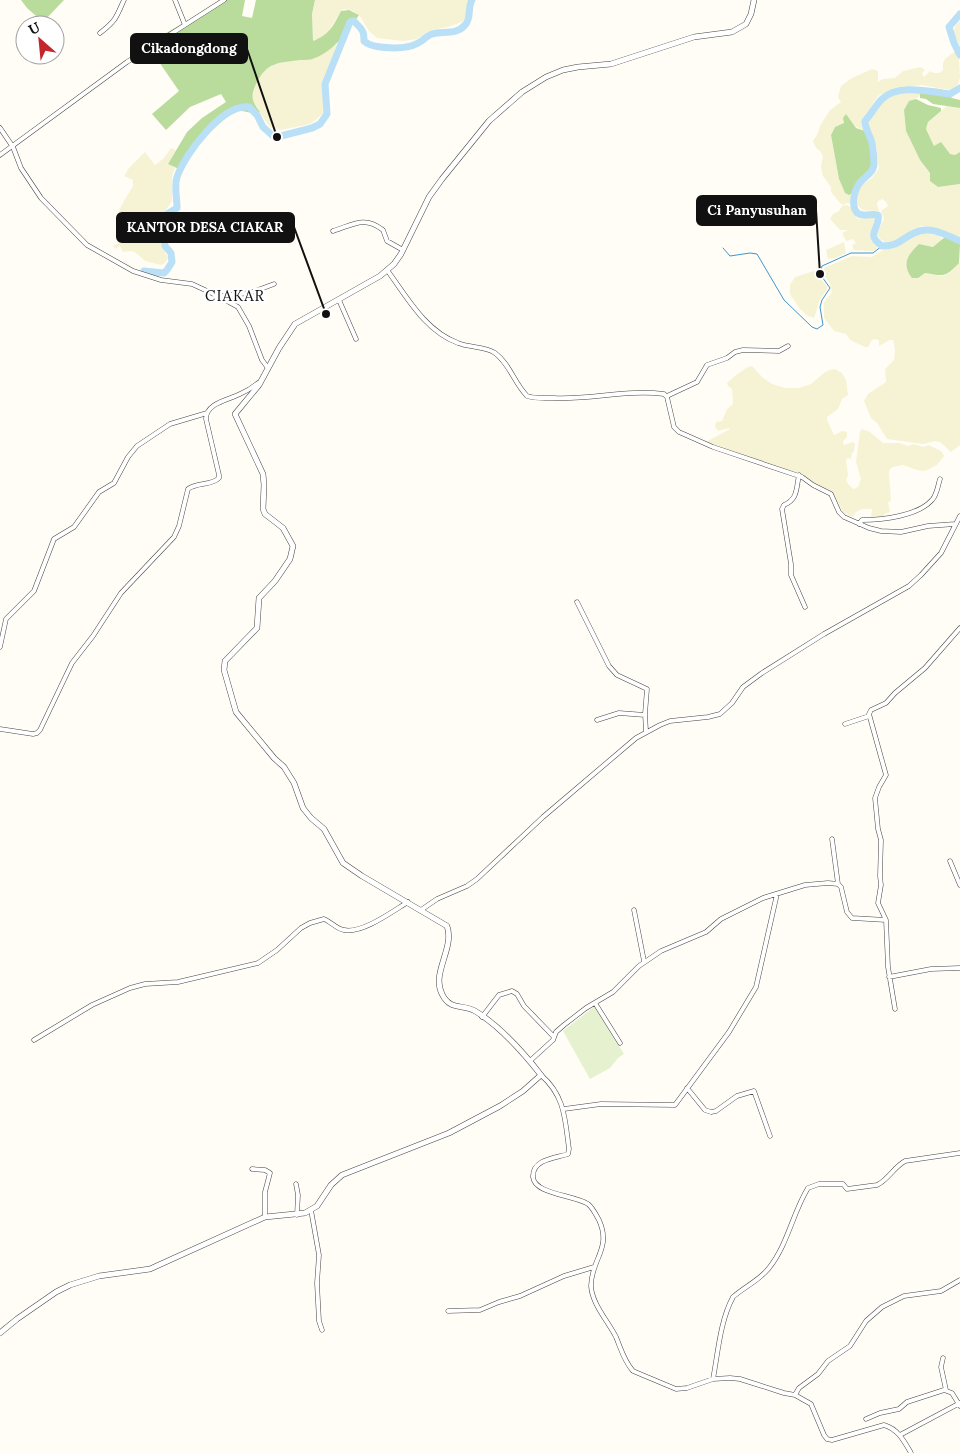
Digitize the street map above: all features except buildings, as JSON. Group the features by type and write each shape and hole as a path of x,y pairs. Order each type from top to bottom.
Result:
{"street":[{"path":"100,33 119,14 124,0"},
{"path":"175,0 185,25"},
{"path":"0,156 127,62 224,0"},
{"path":"754,0 746,24 732,32 706,35 687,40 611,64 563,70 546,77 522,92 489,120 442,179 422,210 398,259 388,270 296,324 279,348 262,380 235,414 263,474 263,509 265,514 283,528 293,546 290,559 275,581 259,598 257,628 225,661 224,670 236,712 274,758 284,766 294,783 303,808 324,829 343,863 433,919 445,924 448,929 449,938 439,980 442,995 452,1005 474,1010 504,1034 551,1083 564,1109 569,1152 568,1154 542,1160 533,1174 534,1181 542,1189 574,1197 590,1205 602,1228 604,1236 603,1246 594,1267 591,1287 594,1299 616,1338 626,1362 633,1371 676,1389 687,1388 713,1379 740,1379 759,1387 795,1395 811,1404 824,1435 830,1440 880,1425 892,1428 900,1435 911,1453"},
{"path":"0,128 13,147 21,168 41,198 87,245 133,271 161,280 192,284 238,307 259,349 262,360 268,368"},
{"path":"333,231 358,222 370,223 383,230 386,242 403,250"},
{"path":"388,270 418,312 433,329 445,338 458,343 494,352 506,363 527,396 568,399 661,393 667,396"},
{"path":"218,296 250,293 274,284"},
{"path":"339,300 356,339"},
{"path":"667,396 697,382 707,365 727,358 737,351 779,352 788,346"},
{"path":"0,729 32,734 39,732 72,663 126,587 174,537 179,526 188,489 193,486 214,482 219,478 206,418 206,414 209,413 208,409 217,403 242,394 262,380"},
{"path":"667,396 672,423 679,432 713,447 799,476 814,486 829,492 833,496 842,516 859,524 874,530 895,532 928,526 955,524"},
{"path":"0,647 8,617 26,600 37,586 53,541 56,537 74,527 99,492 114,483 133,450 170,424 209,413"},
{"path":"799,476 794,499 784,505 782,509 791,575 806,607"},
{"path":"859,524 862,520 891,518 911,513 921,508 933,499 940,478"},
{"path":"421,910 437,899 472,883 549,811 646,731 670,721 708,717 723,711 732,703 743,686 762,673 915,581 941,553 960,516"},
{"path":"577,602 609,666 617,675 647,690 646,731"},
{"path":"0,623 5,626"},
{"path":"895,1009 890,978 886,920 878,905 881,883 882,841 878,829 874,798 878,787 886,775 869,716 872,710 886,703 925,668 960,628"},
{"path":"597,720 619,713 645,715"},
{"path":"844,724 869,716"},
{"path":"832,839 838,884 843,892 847,912 852,918 886,920"},
{"path":"950,861 960,884"},
{"path":"530,1060 553,1040 554,1036 564,1025 613,992 644,962 662,951 706,932 719,920 752,903 805,885 838,884"},
{"path":"564,1109 626,1103 672,1106 688,1088 729,1032 756,987 777,894"},
{"path":"34,1040 92,1005 130,988 145,984 178,982 250,965 270,956 299,930 310,923 324,919 342,930 354,930 375,922 408,902"},
{"path":"634,910 644,962"},
{"path":"890,978 931,969 960,968"},
{"path":"482,1017 499,995 512,991 517,994 524,1006 554,1036"},
{"path":"595,1003 620,1043"},
{"path":"0,1333 22,1315 70,1285 99,1276 150,1269 265,1217 297,1215 311,1210 317,1206 331,1185 342,1175 449,1133 500,1106 542,1075"},
{"path":"688,1088 704,1109 711,1112 716,1111 737,1096 754,1091 770,1136"},
{"path":"713,1379 723,1325 730,1301 768,1269 788,1236 808,1188 819,1184 843,1184 847,1189 877,1185 905,1161 960,1153"},
{"path":"252,1169 265,1170 270,1174 265,1192 265,1217"},
{"path":"296,1184 298,1195 297,1215"},
{"path":"311,1210 319,1255 317,1283 318,1321 322,1330"},
{"path":"448,1311 480,1310 520,1296 564,1276 594,1267"},
{"path":"795,1395 799,1388 818,1374 828,1361 850,1346 866,1321 882,1307 904,1296 941,1291 960,1280"},
{"path":"944,1358 940,1367 946,1390"},
{"path":"866,1420 880,1413 899,1409 907,1402 946,1390 952,1393 960,1404 900,1435"}],"shaded area":[{"path":"315,0 469,0 466,17 462,22 431,30 417,39 403,41 377,38 369,31 359,15 344,9 328,32 313,41 312,14"},
{"path":"960,21 960,46 953,33"},
{"path":"337,44 325,78 323,114 310,124 280,130 270,127 253,103 251,96 254,86 264,69 275,64 325,52"},
{"path":"954,52 957,52 959,59 960,77 958,84 953,89 921,85 890,90 878,96 863,118 862,124 865,131 844,121 843,124 835,127 831,135 839,179 845,193 854,193 853,204 846,203 844,205 840,203 831,192 831,187 823,176 821,166 823,156 813,141 830,110 841,102 838,97 841,86 852,78 872,69 878,71 878,82 883,79 895,78 903,71 921,67 925,70 922,73 924,77 930,71 939,73 943,70 945,59"},
{"path":"918,92 921,94 919,97 909,102 904,110 906,131 920,160 938,187 960,184 960,238 937,228 921,226 913,229 897,241 885,242 877,234 884,219 881,211 888,206 886,202 883,199 878,201 879,211 862,210 857,204 861,185 872,178 879,168 877,149 869,128 869,121 881,104 889,97"},
{"path":"947,106 960,108 960,152 955,155 950,154 937,145 934,146 926,129 928,122"},
{"path":"171,148 176,150 168,164 175,167 172,177 172,201 161,217 159,231 160,242 168,258 161,265 145,261 135,252 123,252 120,246 115,249 113,246 126,239 123,234 129,228 124,224 126,221 118,215 133,186 133,180 124,176 129,168 145,152 155,165 164,158"},
{"path":"847,205 851,207 857,218 876,217 870,235 871,240 877,247 874,251 854,250 852,245 856,243 853,239 846,241 842,233 848,230 840,230 830,219 842,206"},
{"path":"920,233 938,235 942,239 939,244 933,247 919,244 911,252 906,264 910,275 916,278 925,273 943,276 951,272 960,262 960,445 951,452 940,442 935,441 923,444 887,439 877,423 871,418 864,401 868,394 886,382 885,369 894,360 893,340 879,346 879,340 874,339 868,347 865,347 850,340 846,334 834,331 824,318 824,302 832,292 830,284 824,275 824,268 852,256 872,257 886,248 900,245 912,236"},
{"path":"844,242 846,253 836,258 828,259 826,250"},
{"path":"817,271 827,286 827,290 820,299 814,318 808,316 800,309 790,294 790,285 795,277"},
{"path":"752,366 763,378 772,384 785,388 799,388 811,384 830,370 835,369 842,373 846,380 848,395 842,399 838,409 827,417 827,420 834,435 842,431 847,432 847,437 843,441 844,445 853,442 855,444 851,459 848,458 846,460 848,475 846,480 853,489 858,487 861,479 856,462 862,429 870,432 883,443 899,443 908,446 914,444 923,447 929,445 941,451 944,456 937,465 925,471 903,465 890,469 891,501 888,502 890,512 884,514 885,517 871,517 872,509 862,509 856,512 853,517 843,512 831,491 814,484 798,472 789,472 706,442 730,429 718,431 715,427 716,422 722,421 727,409 733,404 732,389 727,383 736,375"}],"green space":[{"path":"21,0 64,0 50,15 35,15"},
{"path":"223,0 245,0 242,16 252,18 256,0 315,0 312,14 313,41 327,32 341,11 349,10 359,15 340,40 322,55 312,59 274,65 264,71 253,92 255,105 260,112 252,113 237,110 213,129 179,169 168,164 187,132 202,118 226,102 221,94 190,107 166,130 152,114 179,91 148,46 166,33"},
{"path":"925,88 941,89 952,98 960,100 960,108 933,104 926,99 920,98 920,93"},
{"path":"916,99 928,105 941,108 941,111 928,122 926,129 934,146 941,142 950,154 955,155 960,152 960,184 938,187 930,181 930,173 920,160 906,131 904,110 909,101"},
{"path":"846,114 856,128 865,131 872,139 876,148 876,158 873,162 873,167 857,182 853,193 849,195 845,193 839,179 831,135 835,127 844,123 843,118"},
{"path":"945,237 960,244 959,263 944,275 925,273 918,278 912,278 906,264 909,255 919,244 933,247"},
{"path":"595,1006 624,1054 610,1068 590,1079 563,1031"}],"waterway":[{"path":"144,271 164,273 172,262 171,253 165,246 162,222 167,214 177,208 176,184 181,167 196,144 216,122 227,113 238,108 249,107 257,115 263,127 273,136 277,137 312,128 320,124 327,114 325,84 350,22 354,21 360,28 363,32 364,41 368,44 389,48 411,46 432,34 462,28 467,22 472,0"},
{"path":"960,14 949,27 960,55"},
{"path":"960,88 950,94 924,90 897,91 880,101 865,121 872,143 874,167 861,181 854,195 854,208 856,212 864,215 878,215 874,238 882,246 888,246 914,233 926,230 932,230 960,241"},
{"path":"723,248 730,256 750,253 757,254 784,300 812,327 817,329 823,325 820,307 830,288 820,274 822,266 851,253 873,253 882,246"}],"place":[{"name":"Cikadongdong","path":"277,137"},
{"name":"Ci Panyusuhan","path":"820,274"},
{"name":"KANTOR DESA CIAKAR","path":"326,314"}],"district":[{"name":"CIAKAR","path":"235,296"}]}
